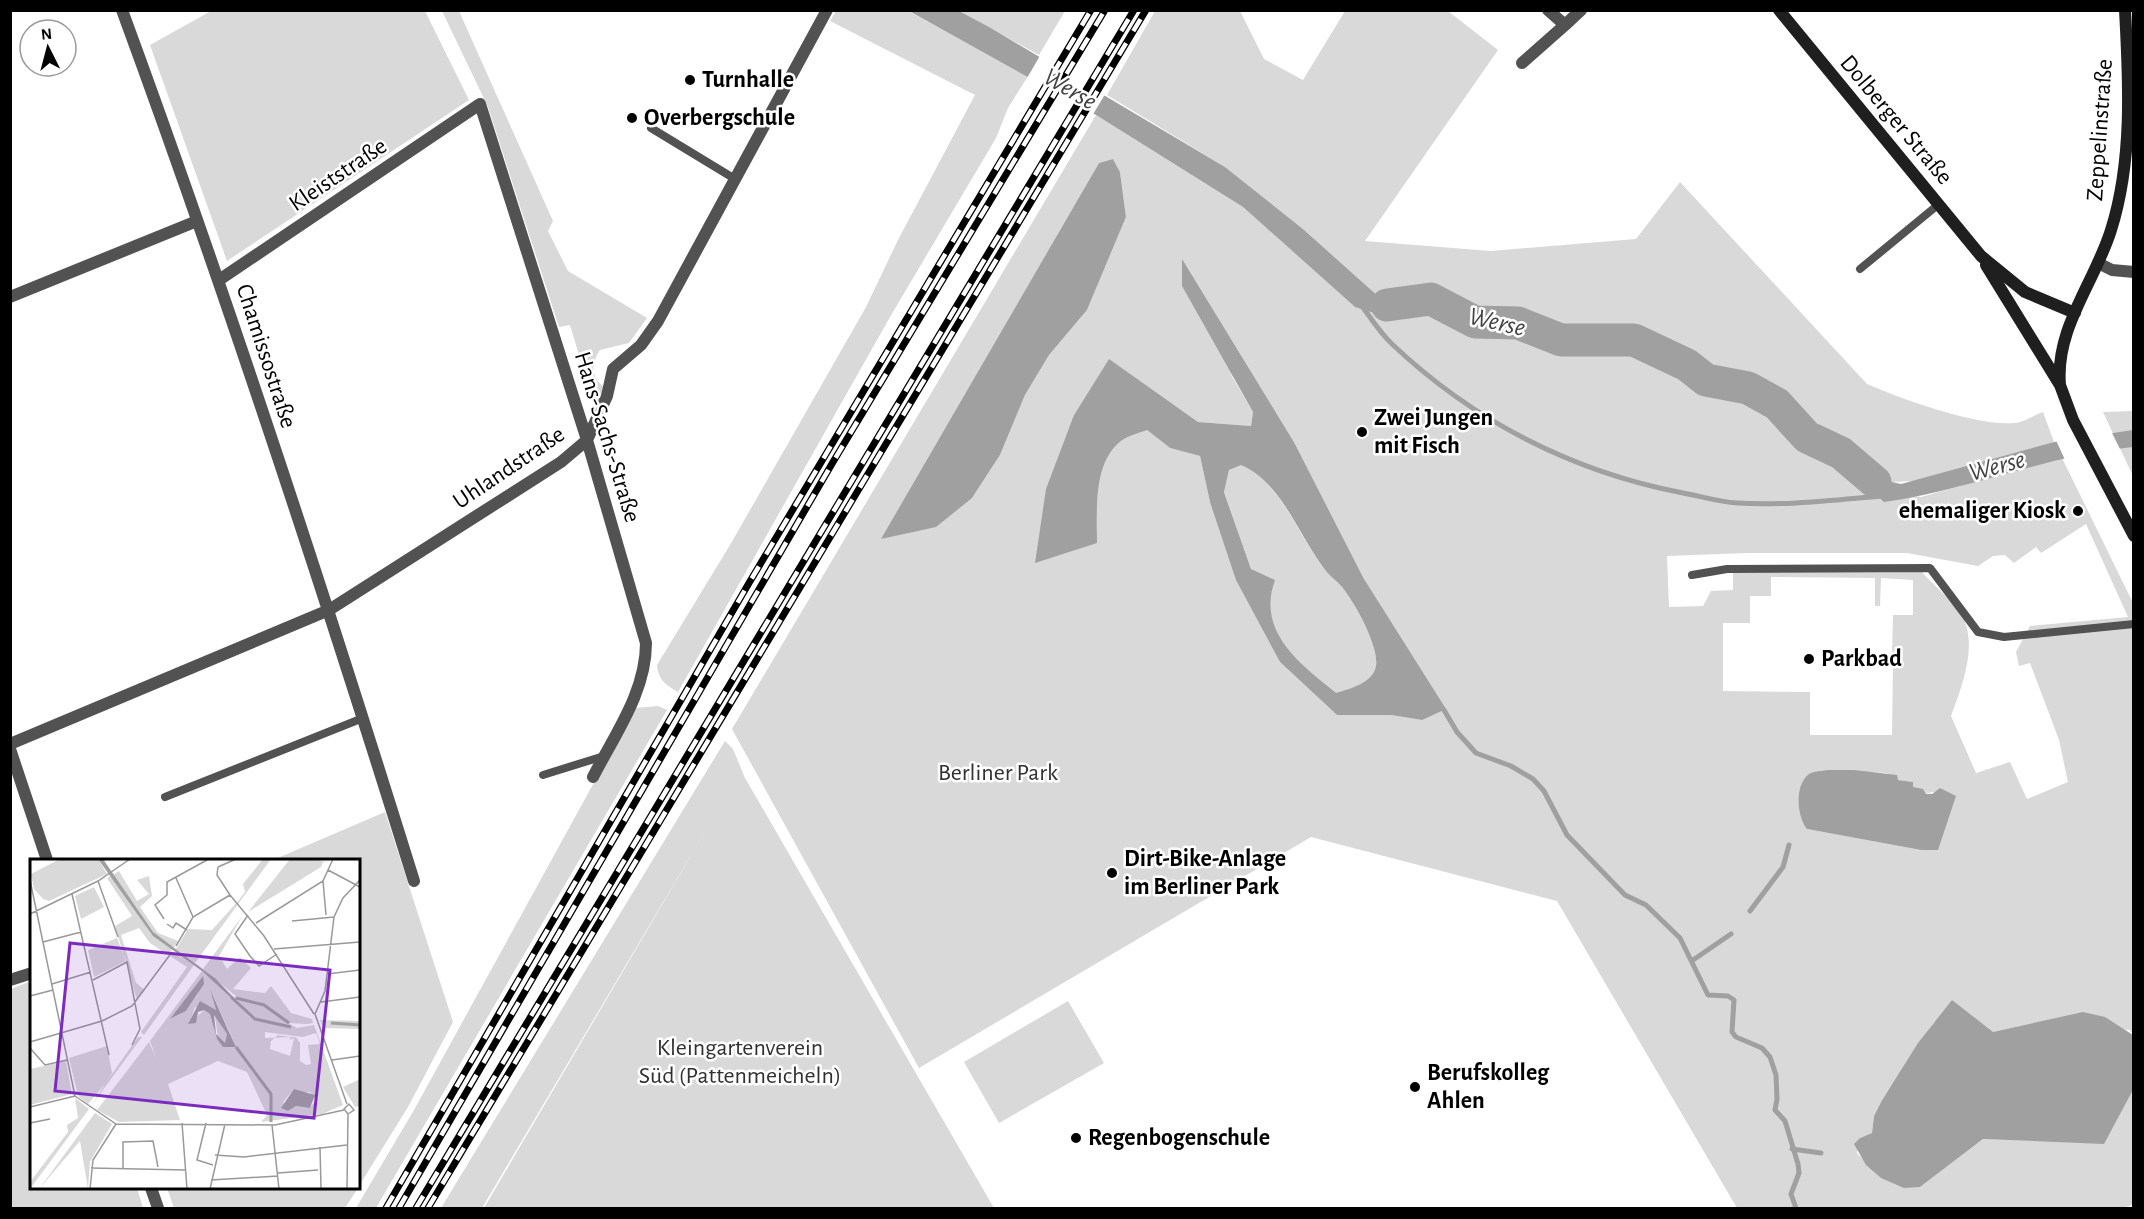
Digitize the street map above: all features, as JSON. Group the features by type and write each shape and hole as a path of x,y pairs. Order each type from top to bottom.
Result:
{"street":[{"name":"Chamissostraße","path":"122,10 219,280 329,610 414,881"},
{"name":"Uhlandstraße","path":"10,744 329,610 561,462 587,440 607,396 613,369 641,345 658,321 826,10"},
{"path":"1548,10 1565,25"},
{"path":"1522,63 1581,10"},
{"name":"Dolberger Straße","path":"1779,10 1981,256 1997,287 2029,332 2060,385 2073,420 2133,536"},
{"name":"Zeppelinstraße","path":"2060,385 2060,354 2111,230 2123,173 2130,35 2125,10"},
{"name":"Kleiststraße","path":"219,280 480,104"},
{"name":"Hans-Sachs-Straße","path":"480,104 587,440 646,643 646,666 642,683 593,777"},
{"path":"10,297 197,220"},
{"name":"Dolberger Straße","path":"1981,256 2025,292 2075,313"},
{"path":"2098,263 2112,270 2133,272"},
{"path":"10,749 46,859"},
{"path":"10,980 30,974"},
{"path":"151,1189 158,1209"}],"lane":[{"path":"651,128 735,179"},
{"path":"1860,269 1939,204"},
{"path":"1692,575 1727,569 1930,568 1978,632 2004,637 2133,624"},
{"path":"165,797 363,718"},
{"path":"543,775 604,756"}],"green space":[{"path":"211,11 425,11 469,100 227,261 150,45"},
{"path":"442,11 459,11 553,221 548,231 568,271 647,318 629,343 600,350 597,355 593,366 594,371 597,380 605,388 597,405 594,405 570,325 559,327 488,107"},
{"path":"836,11 908,11 1028,76 1008,108 996,138 890,317 678,692 663,682 657,665 730,545 866,307 898,240 975,95 830,21"},
{"path":"959,11 1065,11 1039,55"},
{"name":"Berliner Park","path":"1155,11 1240,11 1264,59 1303,80 1345,11 1448,11 1498,50 1365,241 1491,251 1636,239 1680,182 1867,384 1919,404 1959,416 1997,423 2017,423 2043,412 2054,442 1914,481 1892,482 1843,454 1871,490 1921,497 2062,458 2133,603 2133,1035 2130,1030 2036,1023 1993,1032 1934,1022 1881,1102 1874,1116 1872,1133 1860,1138 1857,1153 1881,1178 1920,1187 1983,1139 2104,1143 2133,1090 2133,1205 2122,1208 1737,1208 1557,901 1311,837 919,1068 732,729 1096,115 1243,207 1355,307 1429,300 1379,297 1303,229 1225,167 1107,95","holes":["1113,159 1120,172 1126,217 1087,310 1049,355 1025,395 1000,455 972,498 882,539 1099,163","1109,360 1198,422 1251,426 1253,412 1230,373 1295,444 1364,579 1422,720 1391,715 1337,715 1280,662 1210,502 1200,456 1170,448 1147,430 1121,441 1112,450 1101,474 1097,502 1097,543 1074,415","2086,524 2128,617 2030,626 2016,652 2019,666 2030,663 2059,740 2068,782 2027,799 2010,762 1976,773 1951,716 1966,668 1968,631 1961,614 1921,571 1733,573 1733,590 1711,591 1703,606 1669,607 1667,556 1748,553 1907,553 1978,566 1993,556 2005,555 2014,563 2036,547 2041,553","1771,577 1875,578 1875,606 1880,606 1881,578 1913,580 1913,615 1893,615 1892,653 1895,653 1895,665 1893,665 1892,735 1810,735 1810,692 1723,691 1723,623 1750,623 1750,596 1771,596","1828,770 1886,773 1898,780 1912,782 1913,787 1925,794 1937,791 1921,850 1807,829 1800,802 1803,783 1807,776"]},
{"path":"2133,411 2133,476 2103,412"},
{"path":"1241,464 1267,483 1278,496 1327,573 1342,587 1359,614 1370,636 1376,658 1374,672 1360,684 1336,694 1296,659 1273,627 1269,615 1265,577 1251,569 1224,491 1229,470"},
{"path":"658,706 667,710 376,1208 356,1208 414,1110 635,708"},
{"name":"Kleingartenverein Süd (Pattenmeicheln)","path":"725,741 733,749 745,778 994,1208 484,1208 710,823 482,1208 441,1208"},
{"path":"385,812 453,1022 408,1107 360,1184 360,859 275,859"},
{"path":"30,981 30,1189 137,1189 143,1208 11,1208 11,989"},
{"path":"1068,1001 1104,1063 999,1123 964,1062"},
{"path":"167,1189 357,1189 345,1208 174,1208"}],"water":[{"path":"909,11 959,11 989,27 1225,167 1303,229 1379,297 1387,300 1431,299 1397,312 1381,315 1355,307 1243,207 1096,115"},
{"path":"1113,159 1120,172 1126,217 1087,310 1049,355 1025,395 1000,455 972,498 936,527 881,539 1099,163"},
{"path":"1182,259 1295,444 1364,579 1446,709 1422,720 1391,715 1337,715 1280,662 1236,580 1210,502 1200,456 1170,448 1147,430 1121,441 1105,462 1098,488 1097,543 1035,563 1046,489 1074,415 1109,359 1198,422 1251,426 1253,412 1182,286","holes":["1241,465 1255,473 1278,496 1314,554 1325,570 1342,587 1365,625 1374,647 1376,666 1370,677 1360,684 1336,693 1296,658 1276,631 1271,616 1271,599 1275,580 1251,569 1224,492 1229,470"]},
{"path":"2133,430 2133,447 2070,457 1916,497 1884,502 1871,490 1841,453 1892,482 1901,484 2054,442"},
{"path":"1828,770 1854,770 1897,775 1898,780 1913,782 1913,787 1923,789 1926,794 1932,794 1940,788 1956,796 1938,850 1921,850 1807,829 1799,809 1801,786 1809,774"},
{"path":"1952,1000 1993,1032 2083,1012 2105,1017 2133,1035 2133,1090 2104,1144 1983,1139 1920,1187 1904,1188 1881,1178 1866,1165 1854,1144 1860,1138 1872,1133 1874,1116 1881,1102 1918,1043"}],"pier":[{"path":"1041,54 1107,91 1092,116 1027,78"},
{"path":"2110,429 2121,451 2065,460 2055,438"}],"waterway":[{"name":"Werse","path":"1387,305 1431,299 1475,322 1518,323 1561,340 1634,340 1687,365 1706,380 1748,388 1777,404 1807,437 1841,453 1875,482"},
{"path":"1361,305 1392,344 1456,397 1527,440 1603,472 1642,484 1737,503 1791,503 1882,496"},
{"path":"1444,710 1457,732 1476,753 1511,766 1533,779 1544,791 1567,835 1625,895 1646,905 1680,938 1708,995 1728,996 1734,1000 1732,1032 1736,1037 1762,1048 1770,1057 1776,1075 1775,1110 1785,1121 1798,1164 1799,1173 1791,1194 1796,1208"},
{"path":"1750,911 1783,867 1789,845"},
{"path":"1693,960 1731,934"},
{"path":"1792,1149 1821,1153"}],"railway":[{"path":"386,1208 749,583 1091,10"},
{"path":"399,1208 833,462 1105,10"},
{"path":"416,1208 1134,10"},
{"path":"428,1208 1146,10"}],"place":[{"name":"Turnhalle","path":"690,80"},
{"name":"Overbergschule","path":"632,118"},
{"name":"Zwei Jungen mit Fisch","path":"1362,432"},
{"name":"ehemaliger Kiosk","path":"2078,511"},
{"name":"Parkbad","path":"1809,659"},
{"name":"Dirt-Bike-Anlage im Berliner Park","path":"1112,873"},
{"name":"Berufskolleg Ahlen","path":"1415,1087"},
{"name":"Regenbogenschule","path":"1076,1138"}]}
